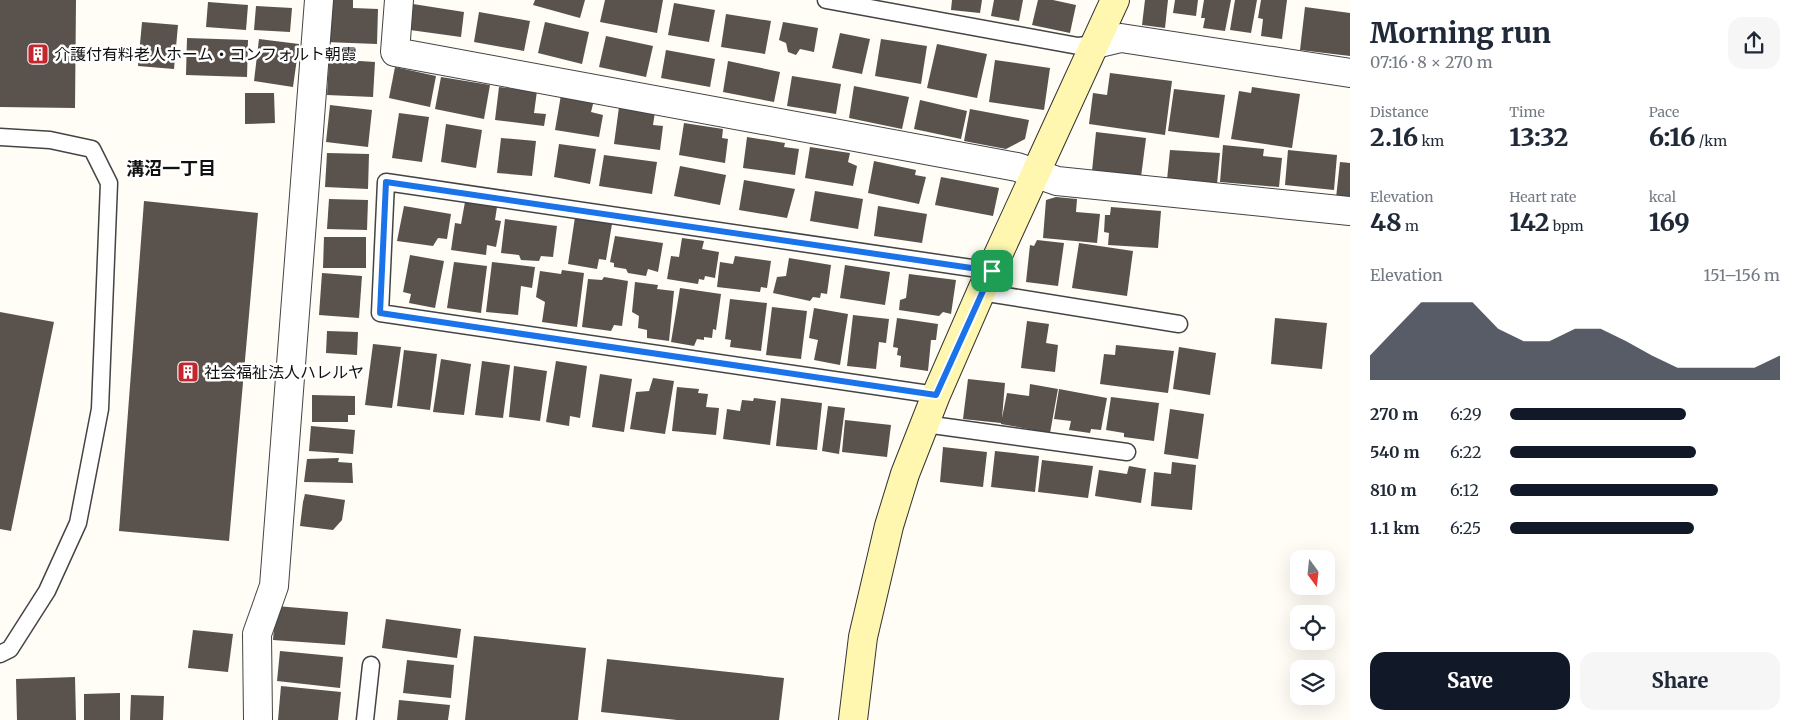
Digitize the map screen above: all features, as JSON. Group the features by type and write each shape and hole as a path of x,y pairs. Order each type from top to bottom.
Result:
{"street":[{"path":"258,720 257,634 274,586 319,0"},
{"path":"399,0 395,52 1008,165 1057,181 1350,211"},
{"path":"853,720 864,637 889,526 905,474 936,395 986,282 1115,0"},
{"path":"1096,44 1121,38 1350,73"}],"lane":[{"path":"826,0 1078,46 1096,44"},
{"path":"0,138 50,140 92,149 109,183 100,409 78,523 47,591 10,649 0,654"},
{"path":"936,395 380,313 386,182 986,282 1179,324"},
{"path":"925,424 1127,452"},
{"path":"366,720 371,665"}],"building":[{"name":"介護付有料老人ホーム・コンフォルト朝霞","path":"0,0 76,0 75,108 0,107"},
{"path":"327,0 353,0 353,8 378,9 377,44 325,42"},
{"path":"535,0 585,0 580,18 533,5"},
{"path":"605,0 663,0 657,33 600,22"},
{"path":"952,0 982,0 980,13 951,10"},
{"path":"994,0 1023,0 1019,21 991,16"},
{"path":"1038,0 1053,0 1076,5 1070,33 1032,25"},
{"path":"1145,0 1168,0 1165,28 1142,25"},
{"path":"1175,0 1198,0 1196,16 1173,13"},
{"path":"1204,0 1231,0 1225,31 1203,28 1205,18 1201,18"},
{"path":"1235,0 1257,0 1251,33 1230,30"},
{"path":"1261,0 1287,0 1282,39 1261,36 1263,19 1258,18"},
{"path":"208,2 248,5 246,30 206,27"},
{"path":"674,3 715,10 709,42 668,35"},
{"path":"413,4 464,12 461,37 410,30"},
{"path":"256,6 292,8 290,32 254,30"},
{"path":"1305,7 1350,13 1350,56 1300,50"},
{"path":"479,12 530,21 524,51 474,42"},
{"path":"726,14 771,21 765,54 721,47"},
{"path":"142,22 178,25 174,69 138,66"},
{"path":"545,22 589,32 582,64 538,53"},
{"path":"783,22 818,28 814,52 800,49 796,55 788,52 786,43 779,40"},
{"path":"840,33 870,39 862,74 832,68"},
{"path":"606,36 653,46 646,77 599,67"},
{"path":"187,38 248,40 247,77 186,75"},
{"path":"259,39 299,44 293,87 254,81"},
{"path":"881,39 927,46 921,84 875,76"},
{"path":"937,44 987,54 977,98 927,88"},
{"path":"666,50 715,59 710,87 661,78"},
{"path":"329,59 375,62 373,97 327,95"},
{"path":"995,60 1050,68 1044,110 989,102"},
{"path":"728,61 780,72 774,102 723,92"},
{"path":"395,67 436,76 430,107 389,98"},
{"path":"1110,73 1172,81 1165,135 1089,124 1093,93 1107,95"},
{"path":"792,76 841,84 836,114 787,106"},
{"path":"441,77 490,85 484,119 435,109"},
{"path":"854,86 909,97 902,129 849,118"},
{"path":"499,87 537,91 534,113 546,114 544,126 495,120"},
{"path":"1252,87 1300,94 1292,148 1231,139 1239,91 1251,93"},
{"path":"1174,89 1225,95 1219,138 1168,131"},
{"path":"245,93 274,93 275,123 245,124"},
{"path":"561,95 594,100 591,112 603,115 599,137 555,130"},
{"path":"920,100 967,111 961,139 914,129"},
{"path":"330,105 372,110 368,147 326,142"},
{"path":"619,107 655,112 653,125 663,126 660,150 614,144"},
{"path":"970,109 1029,120 1025,139 1006,149 964,141"},
{"path":"399,113 429,117 422,162 392,158"},
{"path":"684,123 723,129 722,138 728,139 725,163 679,155"},
{"path":"446,124 482,130 476,168 441,162"},
{"path":"1096,132 1146,138 1141,177 1092,171"},
{"path":"747,137 785,143 784,147 799,149 795,175 743,168"},
{"path":"501,138 536,141 532,176 497,173"},
{"path":"559,144 596,149 590,184 554,177"},
{"path":"1223,145 1264,149 1263,156 1282,158 1279,187 1220,182"},
{"path":"810,147 850,153 848,162 857,166 853,186 805,178"},
{"path":"1170,150 1220,153 1217,184 1167,180"},
{"path":"1288,150 1337,155 1334,190 1285,185"},
{"path":"327,153 369,154 368,189 325,187"},
{"path":"604,155 657,162 652,194 599,186"},
{"path":"874,161 916,170 915,175 926,177 919,204 868,193"},
{"path":"1340,162 1350,163 1350,199 1336,198"},
{"path":"680,166 726,175 720,205 674,196"},
{"path":"941,177 999,188 993,216 935,205"},
{"path":"744,180 795,189 787,218 739,210"},
{"path":"815,191 863,199 858,229 810,221"},
{"path":"1056,197 1077,199 1076,212 1100,214 1097,243 1043,238 1046,200"},
{"path":"329,199 368,200 367,230 327,229"},
{"name":"社会福祉法人ハレルヤ","path":"144,201 258,213 229,541 119,531"},
{"path":"465,202 497,207 495,220 501,221 496,247 487,245 486,255 451,250 455,223 461,224"},
{"path":"404,206 451,214 447,239 438,238 433,246 397,241"},
{"path":"878,206 927,214 922,243 874,236"},
{"path":"1111,207 1161,211 1158,248 1108,245 1109,233 1104,232 1105,215 1110,215"},
{"path":"575,217 612,224 606,260 599,259 597,269 568,264"},
{"path":"505,219 557,226 553,257 541,256 539,261 521,260 519,255 501,253"},
{"path":"615,236 663,243 658,272 648,269 646,276 628,273 626,269 614,267 614,263 610,262"},
{"path":"324,237 366,237 366,268 323,268"},
{"path":"682,238 704,241 702,249 719,252 715,278 705,276 704,280 699,279 698,284 667,279 671,256 679,257"},
{"path":"1037,240 1064,243 1058,286 1026,282 1030,245 1034,246"},
{"path":"1079,243 1133,251 1127,296 1072,288"},
{"path":"410,255 444,261 435,308 409,303 411,294 403,292"},
{"path":"735,256 771,261 767,288 761,287 760,292 717,287 720,262 733,264"},
{"path":"789,258 831,265 827,294 821,293 820,298 813,297 810,301 773,293 777,277 786,276"},
{"path":"454,262 487,266 481,313 447,308"},
{"path":"492,262 535,267 532,288 521,286 518,315 486,312"},
{"path":"845,265 890,272 885,305 840,298"},
{"path":"562,270 584,273 577,327 542,322 545,302 536,297 540,271 561,274"},
{"path":"322,273 362,276 359,318 319,315"},
{"path":"909,274 956,280 951,314 943,312 939,316 899,310 900,300 906,298"},
{"path":"604,277 628,281 622,326 614,325 611,331 582,327 588,279 602,280"},
{"path":"635,282 658,285 657,289 674,291 669,341 647,338 647,330 638,328 639,316 632,312"},
{"path":"680,288 721,294 716,330 713,329 712,338 704,337 704,340 697,339 694,346 671,342"},
{"path":"730,299 767,303 761,351 730,347 731,340 725,339"},
{"path":"772,307 807,311 801,359 766,355"},
{"path":"814,308 848,314 840,365 814,360 818,340 809,338"},
{"path":"0,312 54,322 11,531 0,529"},
{"path":"853,315 889,319 886,343 879,342 876,369 847,366"},
{"path":"897,318 938,324 936,340 931,340 928,371 900,367 901,356 897,355 898,348 893,347"},
{"path":"1275,318 1327,323 1322,369 1271,364"},
{"path":"1027,321 1049,324 1046,343 1058,345 1055,372 1021,368"},
{"path":"327,331 358,332 357,355 326,353"},
{"path":"373,344 401,347 392,408 365,405"},
{"path":"1116,345 1174,351 1168,393 1100,384 1104,354 1115,355"},
{"path":"1179,347 1216,353 1210,395 1173,389"},
{"path":"404,350 437,354 430,410 397,406"},
{"path":"441,359 471,364 464,415 433,412"},
{"path":"482,361 510,365 503,418 475,415"},
{"path":"556,361 587,366 580,418 570,416 569,426 546,422"},
{"path":"514,366 547,371 540,421 509,417"},
{"path":"600,374 632,379 624,432 592,427"},
{"path":"653,378 674,381 665,434 630,429 636,392 649,391"},
{"path":"968,379 1005,383 1002,418 1007,393 1029,396 1030,384 1058,389 1050,433 1001,423 963,419"},
{"path":"677,387 699,389 698,393 708,394 706,407 719,408 716,435 672,431"},
{"path":"1059,389 1107,398 1101,430 1091,429 1090,433 1069,430 1071,421 1054,419"},
{"path":"312,395 355,396 355,415 348,415 348,422 312,422"},
{"path":"1111,397 1159,403 1154,441 1124,437 1124,433 1106,430"},
{"path":"754,398 776,401 770,445 723,439 727,409 740,411 742,400 753,401"},
{"path":"781,398 822,403 817,450 776,446"},
{"path":"828,406 845,408 839,454 822,451"},
{"path":"1170,409 1204,414 1198,459 1164,454"},
{"path":"845,420 891,425 887,457 842,452"},
{"path":"311,426 355,430 353,454 309,451"},
{"path":"943,447 987,452 983,487 940,482"},
{"path":"995,451 1039,456 1035,492 991,487"},
{"path":"339,458 338,462 352,463 353,483 304,482 307,459"},
{"path":"1042,460 1093,466 1088,498 1038,492"},
{"path":"1172,462 1196,465 1192,510 1151,506 1154,472 1171,474"},
{"path":"1129,466 1146,469 1141,503 1095,496 1099,470 1127,474"},
{"path":"305,494 345,500 342,520 333,530 300,526"},
{"path":"276,606 348,612 345,645 273,640"},
{"path":"386,619 461,629 457,658 382,648"},
{"path":"193,630 233,634 228,672 188,668"},
{"path":"474,636 586,648 578,720 465,720"},
{"path":"280,651 343,657 340,688 277,681"},
{"path":"607,659 784,678 779,720 677,720 601,712"},
{"path":"407,660 454,665 451,698 403,693"},
{"path":"75,677 76,720 17,720 16,679"},
{"path":"281,686 341,692 338,720 278,720"},
{"path":"120,693 120,720 84,720 84,694"},
{"path":"131,695 164,696 163,720 130,720"},
{"path":"399,700 450,705 448,720 397,720"}],"place":[{"name":"介護付有料老人ホーム・コンフォルト朝霞","path":"38,54"},
{"name":"社会福祉法人ハレルヤ","path":"188,372"}],"district":[{"name":"溝沼一丁目","path":"171,168"}],"route":[{"path":"386,182 992,271 936,395 380,313 386,182"}]}
